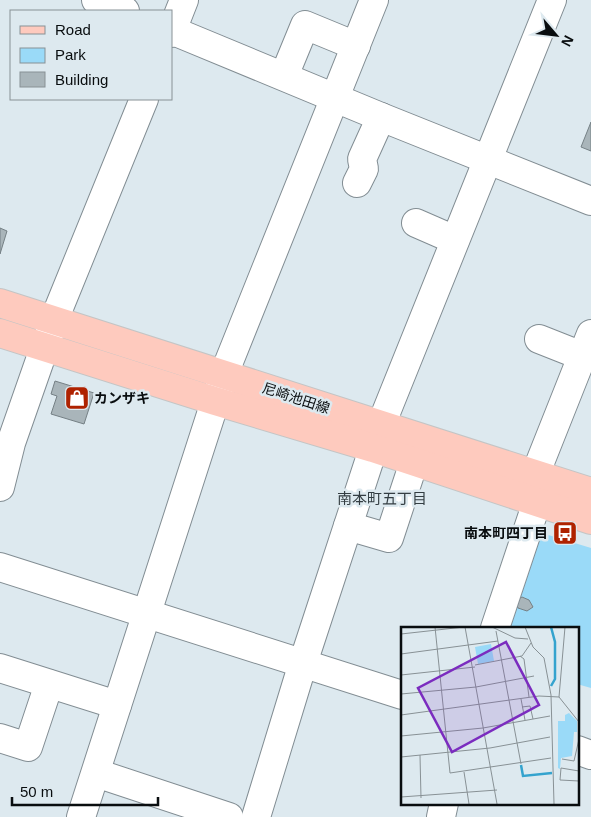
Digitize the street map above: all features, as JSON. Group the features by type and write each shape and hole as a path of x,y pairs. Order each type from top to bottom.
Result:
{"main road":[{"name":"尼崎池田線","path":"0,303 224,374 377,437 532,492 591,520"},
{"name":"尼崎池田線","path":"0,333 215,401 377,437 414,462 532,492 591,492"}],"street":[{"path":"96,0 122,10"},
{"path":"184,0 172,31 591,201"},
{"path":"81,817 224,374 374,0"},
{"path":"256,817 303,663 377,437 552,0"},
{"path":"284,76 305,25 356,46"},
{"path":"0,487 11,443 54,320 144,100"},
{"path":"356,183 364,169 362,159 381,117"},
{"path":"416,223 455,240"},
{"path":"495,627 532,492 587,345 539,339"},
{"path":"348,526 389,538 414,462"},
{"path":"0,567 401,695"},
{"path":"0,668 117,705"},
{"path":"0,738 28,747 50,684"},
{"path":"578,750 591,755"},
{"path":"96,773 229,817"},
{"path":"441,817 444,804"}],"green space":[{"path":"532,530 591,548 591,688 578,684 578,627 502,627"}],"building":[{"path":"591,122 591,151 581,147"},
{"path":"0,228 7,231 0,254"},
{"path":"55,381 94,393 84,424 51,414 57,396 51,394"},
{"path":"522,597 529,600 533,607 527,611 518,608 514,601"}],"place":[{"name":"カンザキ","path":"77,398"},
{"name":"南本町四丁目","path":"565,533"}],"district":[{"name":"南本町五丁目","path":"382,498"}]}
